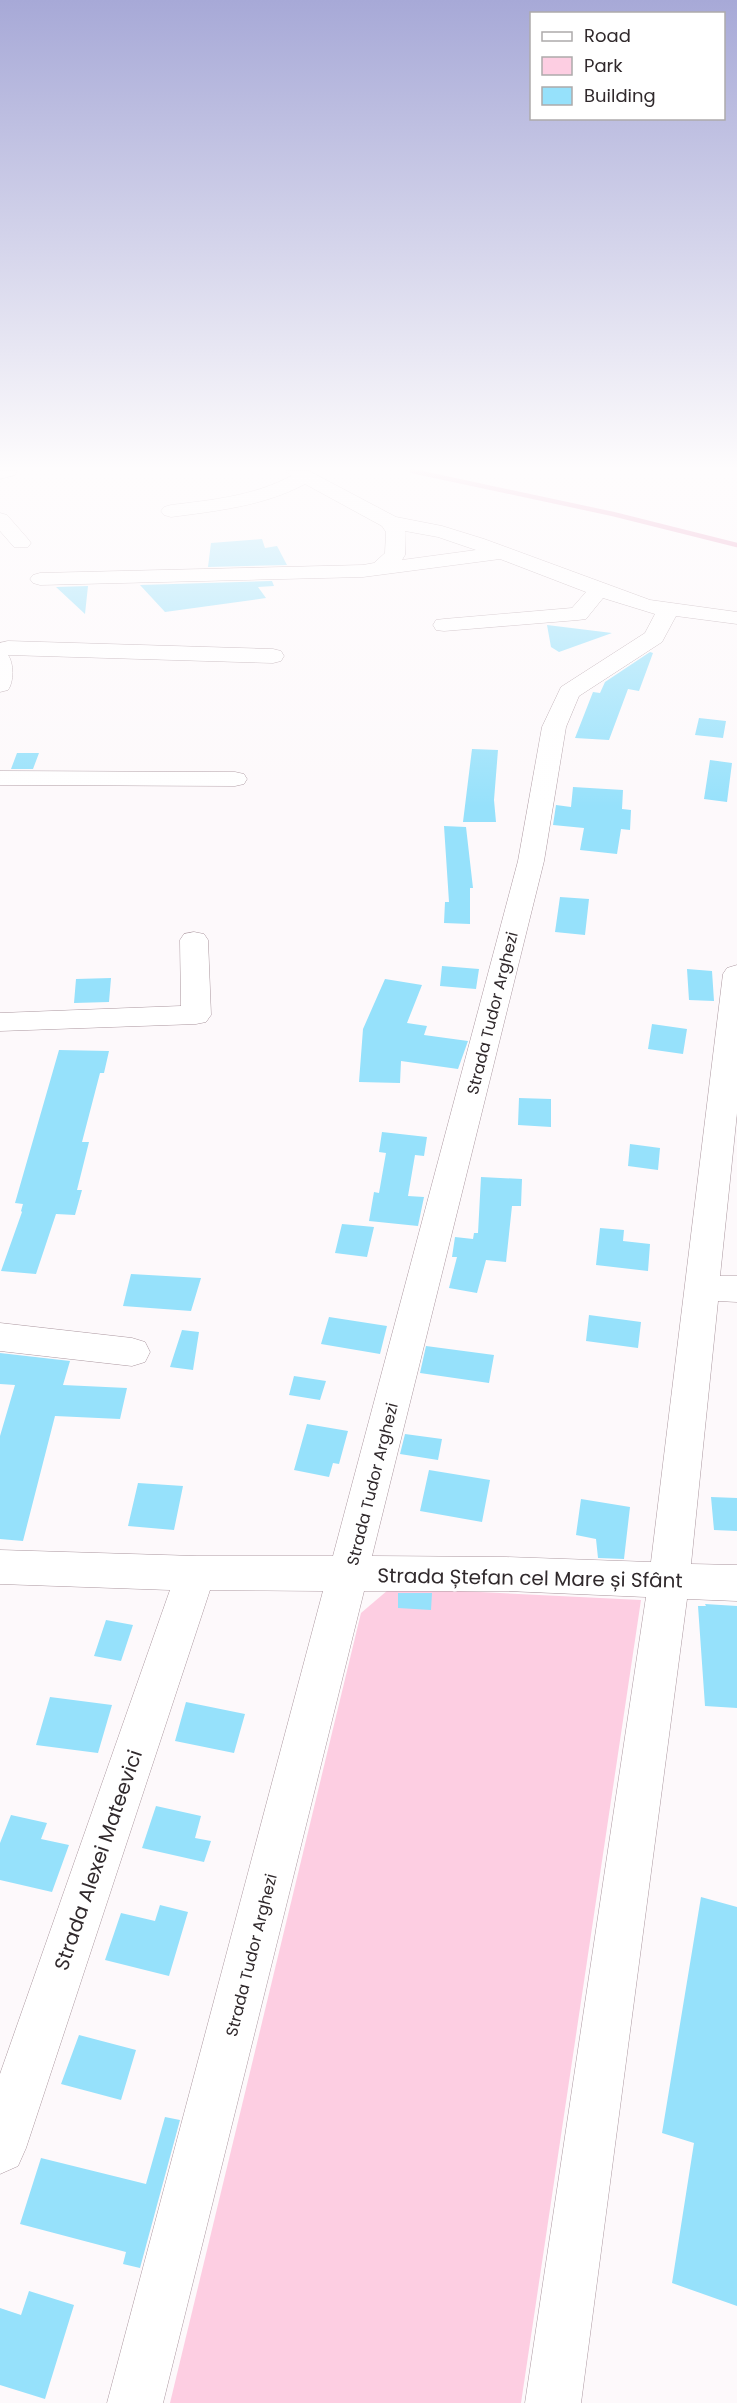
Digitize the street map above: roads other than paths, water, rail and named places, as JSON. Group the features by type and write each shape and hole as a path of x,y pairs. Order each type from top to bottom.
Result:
{"street":[{"path":"581,583 647,606 737,618"},
{"path":"444,625 578,614 599,590"},
{"name":"Strada Tudor Arghezi","path":"135,2403 531,861 554,726 569,692 654,637 668,610"},
{"path":"0,650 64,648 273,656"},
{"path":"0,659 0,685"},
{"path":"0,778 235,779"},
{"path":"0,1022 196,1015 194,940"},
{"path":"553,2403 669,1580 720,1288 737,975"},
{"path":"0,1337 132,1352"},
{"name":"Strada Ștefan cel Mare și Sfânt","path":"0,1566 196,1573 506,1575 737,1583"},
{"name":"Strada Alexei Mateevici","path":"0,2148 196,1573"}]}
